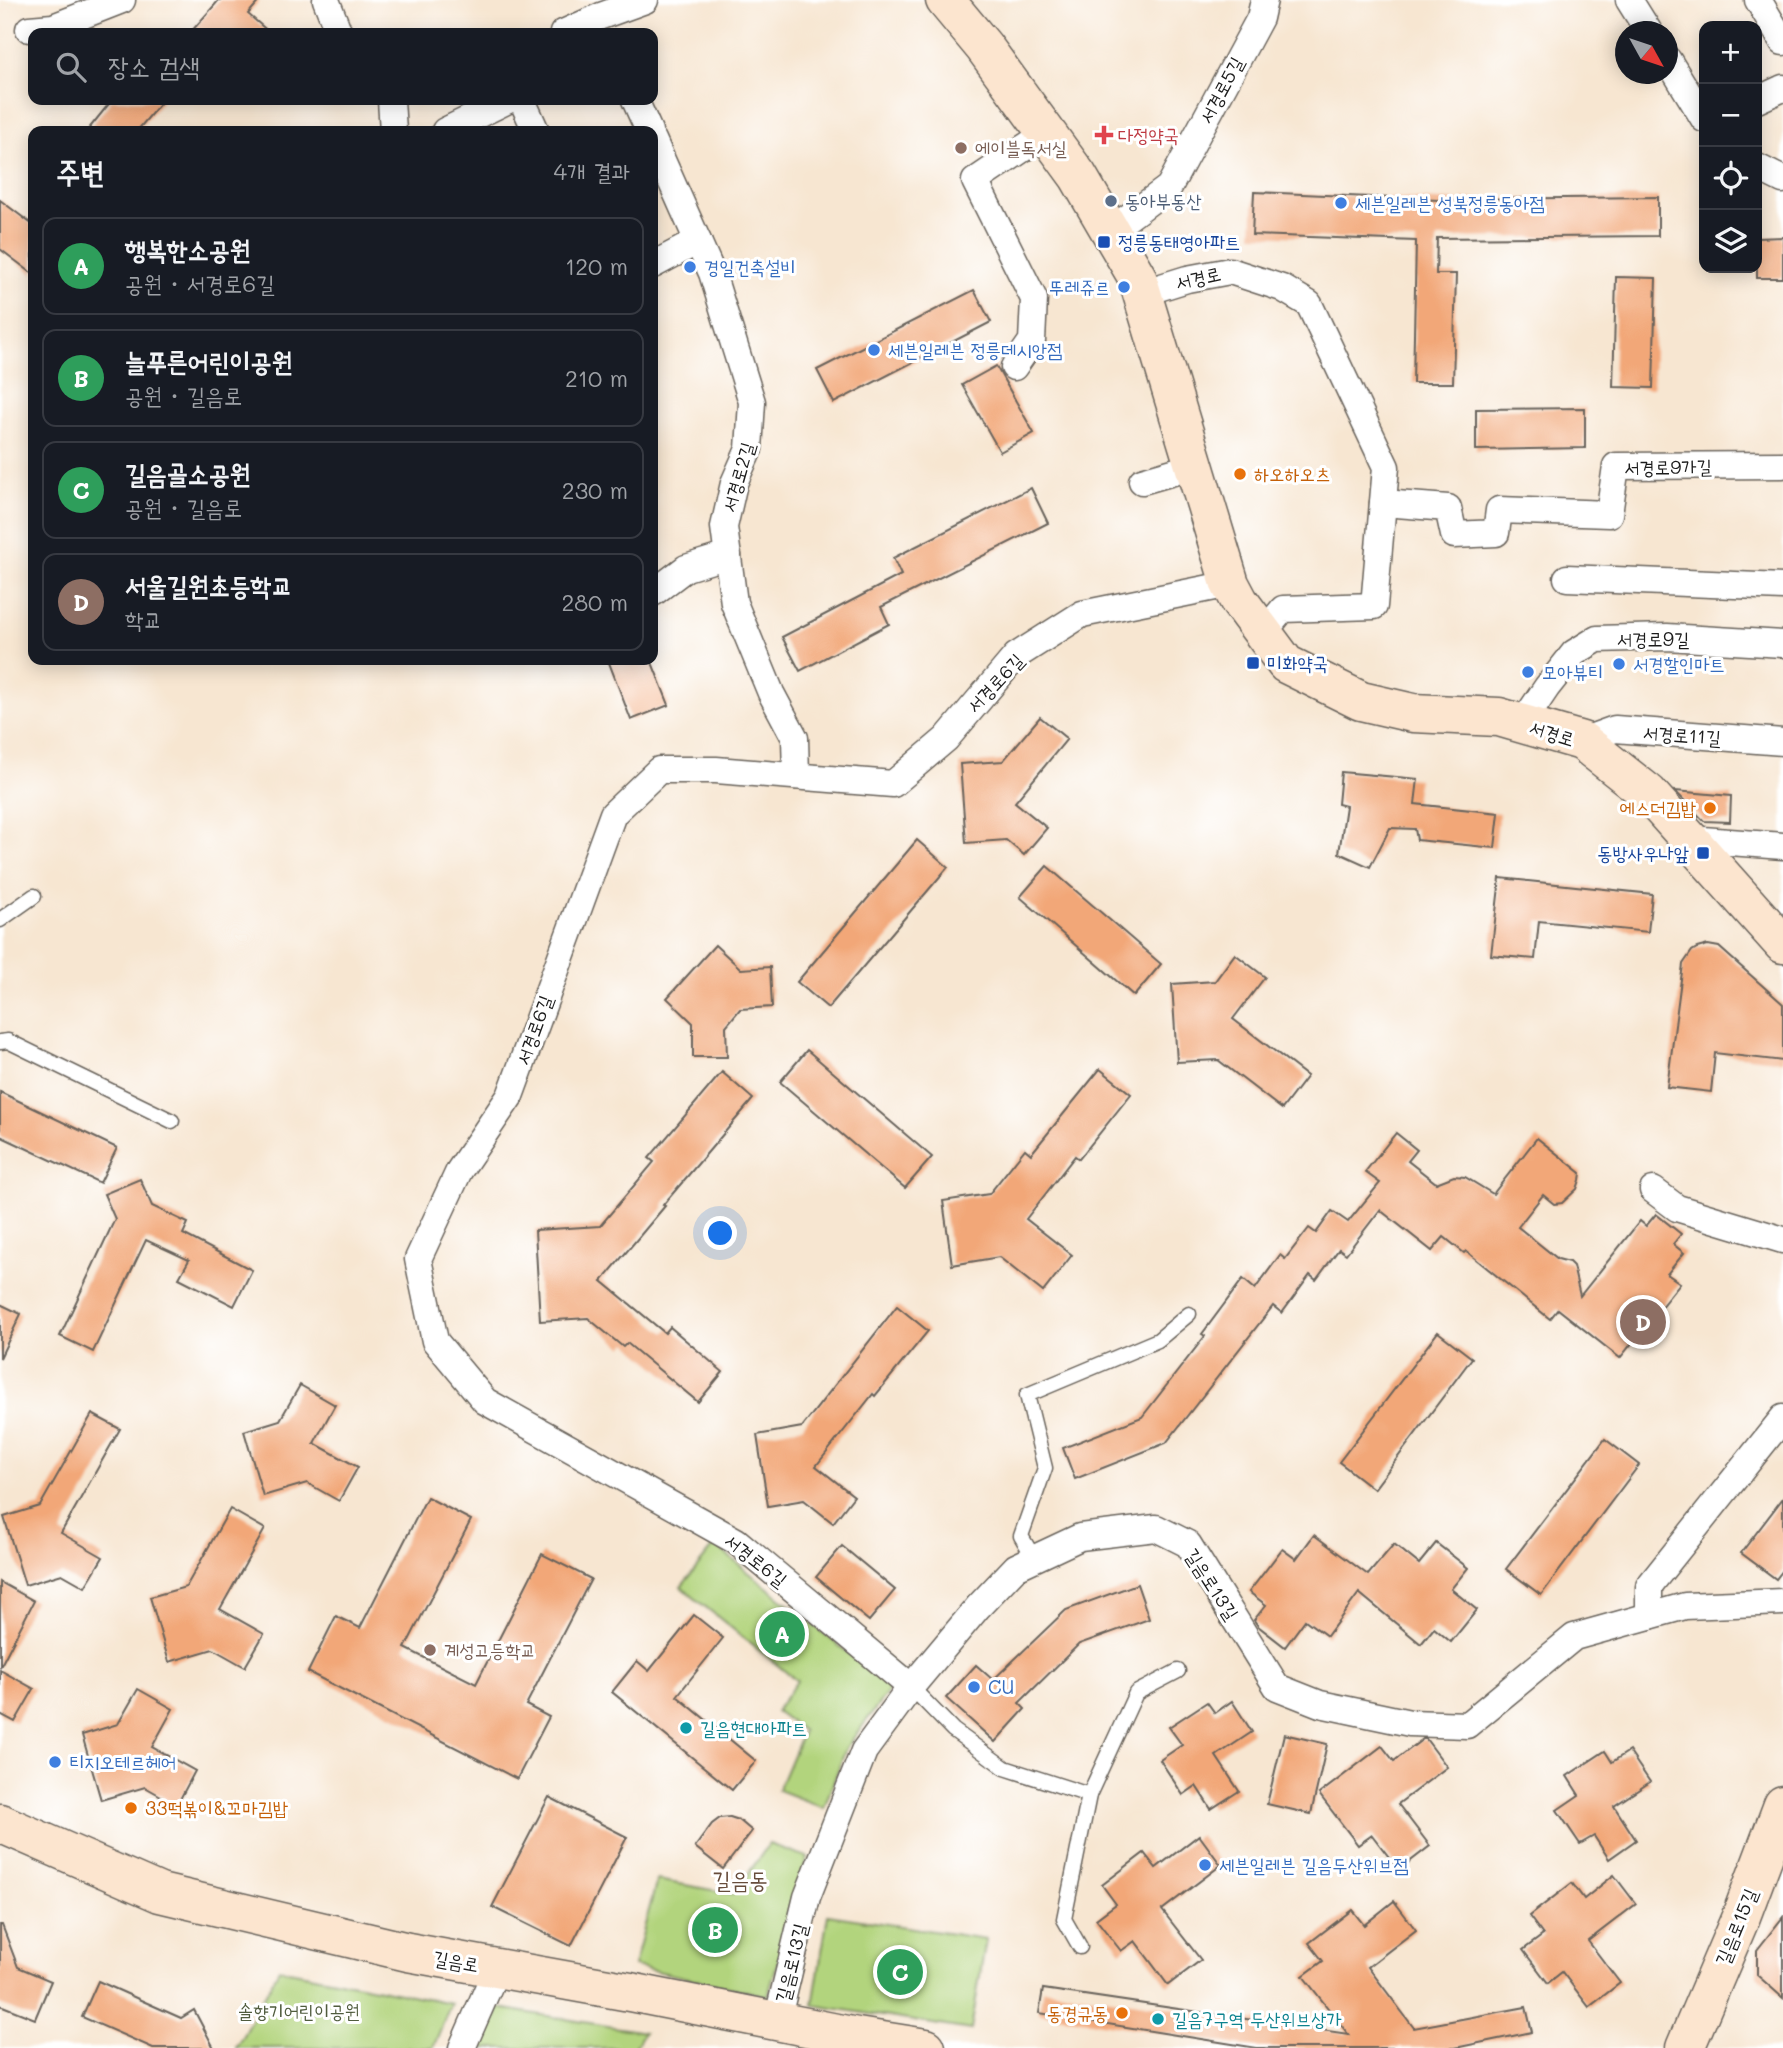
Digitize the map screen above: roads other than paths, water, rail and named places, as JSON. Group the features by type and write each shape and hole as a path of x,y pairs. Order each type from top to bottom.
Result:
{"street":[{"path":"41,28 53,27 122,0"},
{"path":"326,0 337,28"},
{"path":"574,28 645,0"},
{"name":"서경로","path":"945,0 984,47 1078,176 1137,277 1230,584 1239,601 1286,664 1361,701 1413,713 1499,718 1582,741 1648,793 1783,944"},
{"name":"서경로5길","path":"1110,231 1169,187 1261,18 1264,0"},
{"path":"1629,0 1642,21"},
{"path":"1758,0 1783,42"},
{"path":"1678,76 1699,111"},
{"path":"1762,98 1783,89"},
{"path":"391,105 393,126"},
{"path":"455,126 498,105"},
{"path":"524,105 534,126"},
{"path":"1014,367 1032,341 1034,299 975,181 1046,133"},
{"name":"서경로2길","path":"658,160 712,274 752,402 749,449 734,483 724,527 734,603 771,693 795,738 796,776"},
{"path":"1762,170 1783,180"},
{"path":"658,262 698,242"},
{"name":"서경로","path":"1142,293 1187,279 1230,271 1282,288 1309,304 1387,467 1374,606 1283,608 1263,633"},
{"name":"서경로9가길","path":"1383,503 1448,508 1454,535 1496,533 1499,510 1608,514 1616,466 1783,465"},
{"path":"1142,481 1194,466"},
{"path":"658,589 686,568 728,555"},
{"path":"1567,578 1783,587"},
{"name":"서경로6길","path":"911,1687 736,1541 485,1401 435,1341 418,1259 460,1171 510,1096 613,814 659,771 716,770 893,784 946,739 1016,656 1082,614 1230,584"},
{"name":"서경로9길","path":"1522,724 1574,653 1597,639 1667,638 1783,644"},
{"name":"서경로11길","path":"1582,741 1615,730 1783,742"},
{"path":"1689,839 1783,846"},
{"path":"1653,1190 1677,1208 1783,1240"},
{"path":"1649,1616 1649,1586 1783,1418"},
{"name":"길음로13길","path":"792,2028 807,1897 864,1751 911,1687 978,1607 1016,1567 1080,1537 1156,1528 1188,1544 1277,1687 1320,1704 1410,1723 1467,1725 1574,1637 1685,1606 1783,1602"},
{"name":"길음로15길","path":"1685,2048 1740,1919 1783,1805"},
{"name":"길음로","path":"0,1823 160,1893 408,1952 630,1992 792,2028 926,2048"},
{"path":"462,2048 497,1968"}],"lane":[{"path":"0,920 34,896"},
{"path":"0,1042 8,1041 172,1121"},
{"path":"1034,1558 1021,1536 1045,1468 1027,1395 1158,1340 1189,1314"},
{"path":"1080,1947 1064,1919 1089,1795 1136,1693 1178,1671"},
{"path":"911,1687 953,1730 1005,1768 1089,1795"}],"place":[{"name":"다정약국","path":"1104,135"},
{"name":"에이블독서실","path":"961,148"},
{"name":"동아부동산","path":"1111,201"},
{"name":"세븐일레븐 성북정릉동아점","path":"1341,203"},
{"name":"정릉동태영아파트","path":"1104,242"},
{"name":"경일건축설비","path":"690,267"},
{"name":"뚜레쥬르","path":"1124,287"},
{"name":"세븐일레븐 정릉데시앙점","path":"874,350"},
{"name":"하오하오츠","path":"1240,474"},
{"name":"미화약국","path":"1253,663"},
{"name":"서경할인마트","path":"1619,664"},
{"name":"모아뷰티","path":"1528,672"},
{"name":"에스더김밥","path":"1710,808"},
{"name":"동방사우나앞","path":"1703,853"},
{"name":"서울길원초등학교","path":"1643,1322"},
{"name":"행복한소공원","path":"782,1634"},
{"name":"계성고등학교","path":"430,1650"},
{"name":"CU","path":"974,1687"},
{"name":"길음현대아파트","path":"686,1728"},
{"name":"티지오테르헤어","path":"55,1762"},
{"name":"33떡볶이&꼬마김밥","path":"131,1808"},
{"name":"세븐일레븐 길음두산위브점","path":"1205,1865"},
{"name":"늘푸른어린이공원","path":"715,1930"},
{"name":"길음골소공원","path":"900,1972"},
{"name":"동경규동","path":"1122,2013"},
{"name":"길음7구역 두산위브상가","path":"1158,2019"}],"district":[{"name":"길음동","path":"740,1880"}],"park label":[{"name":"솔향기어린이공원","path":"299,2011"}]}
